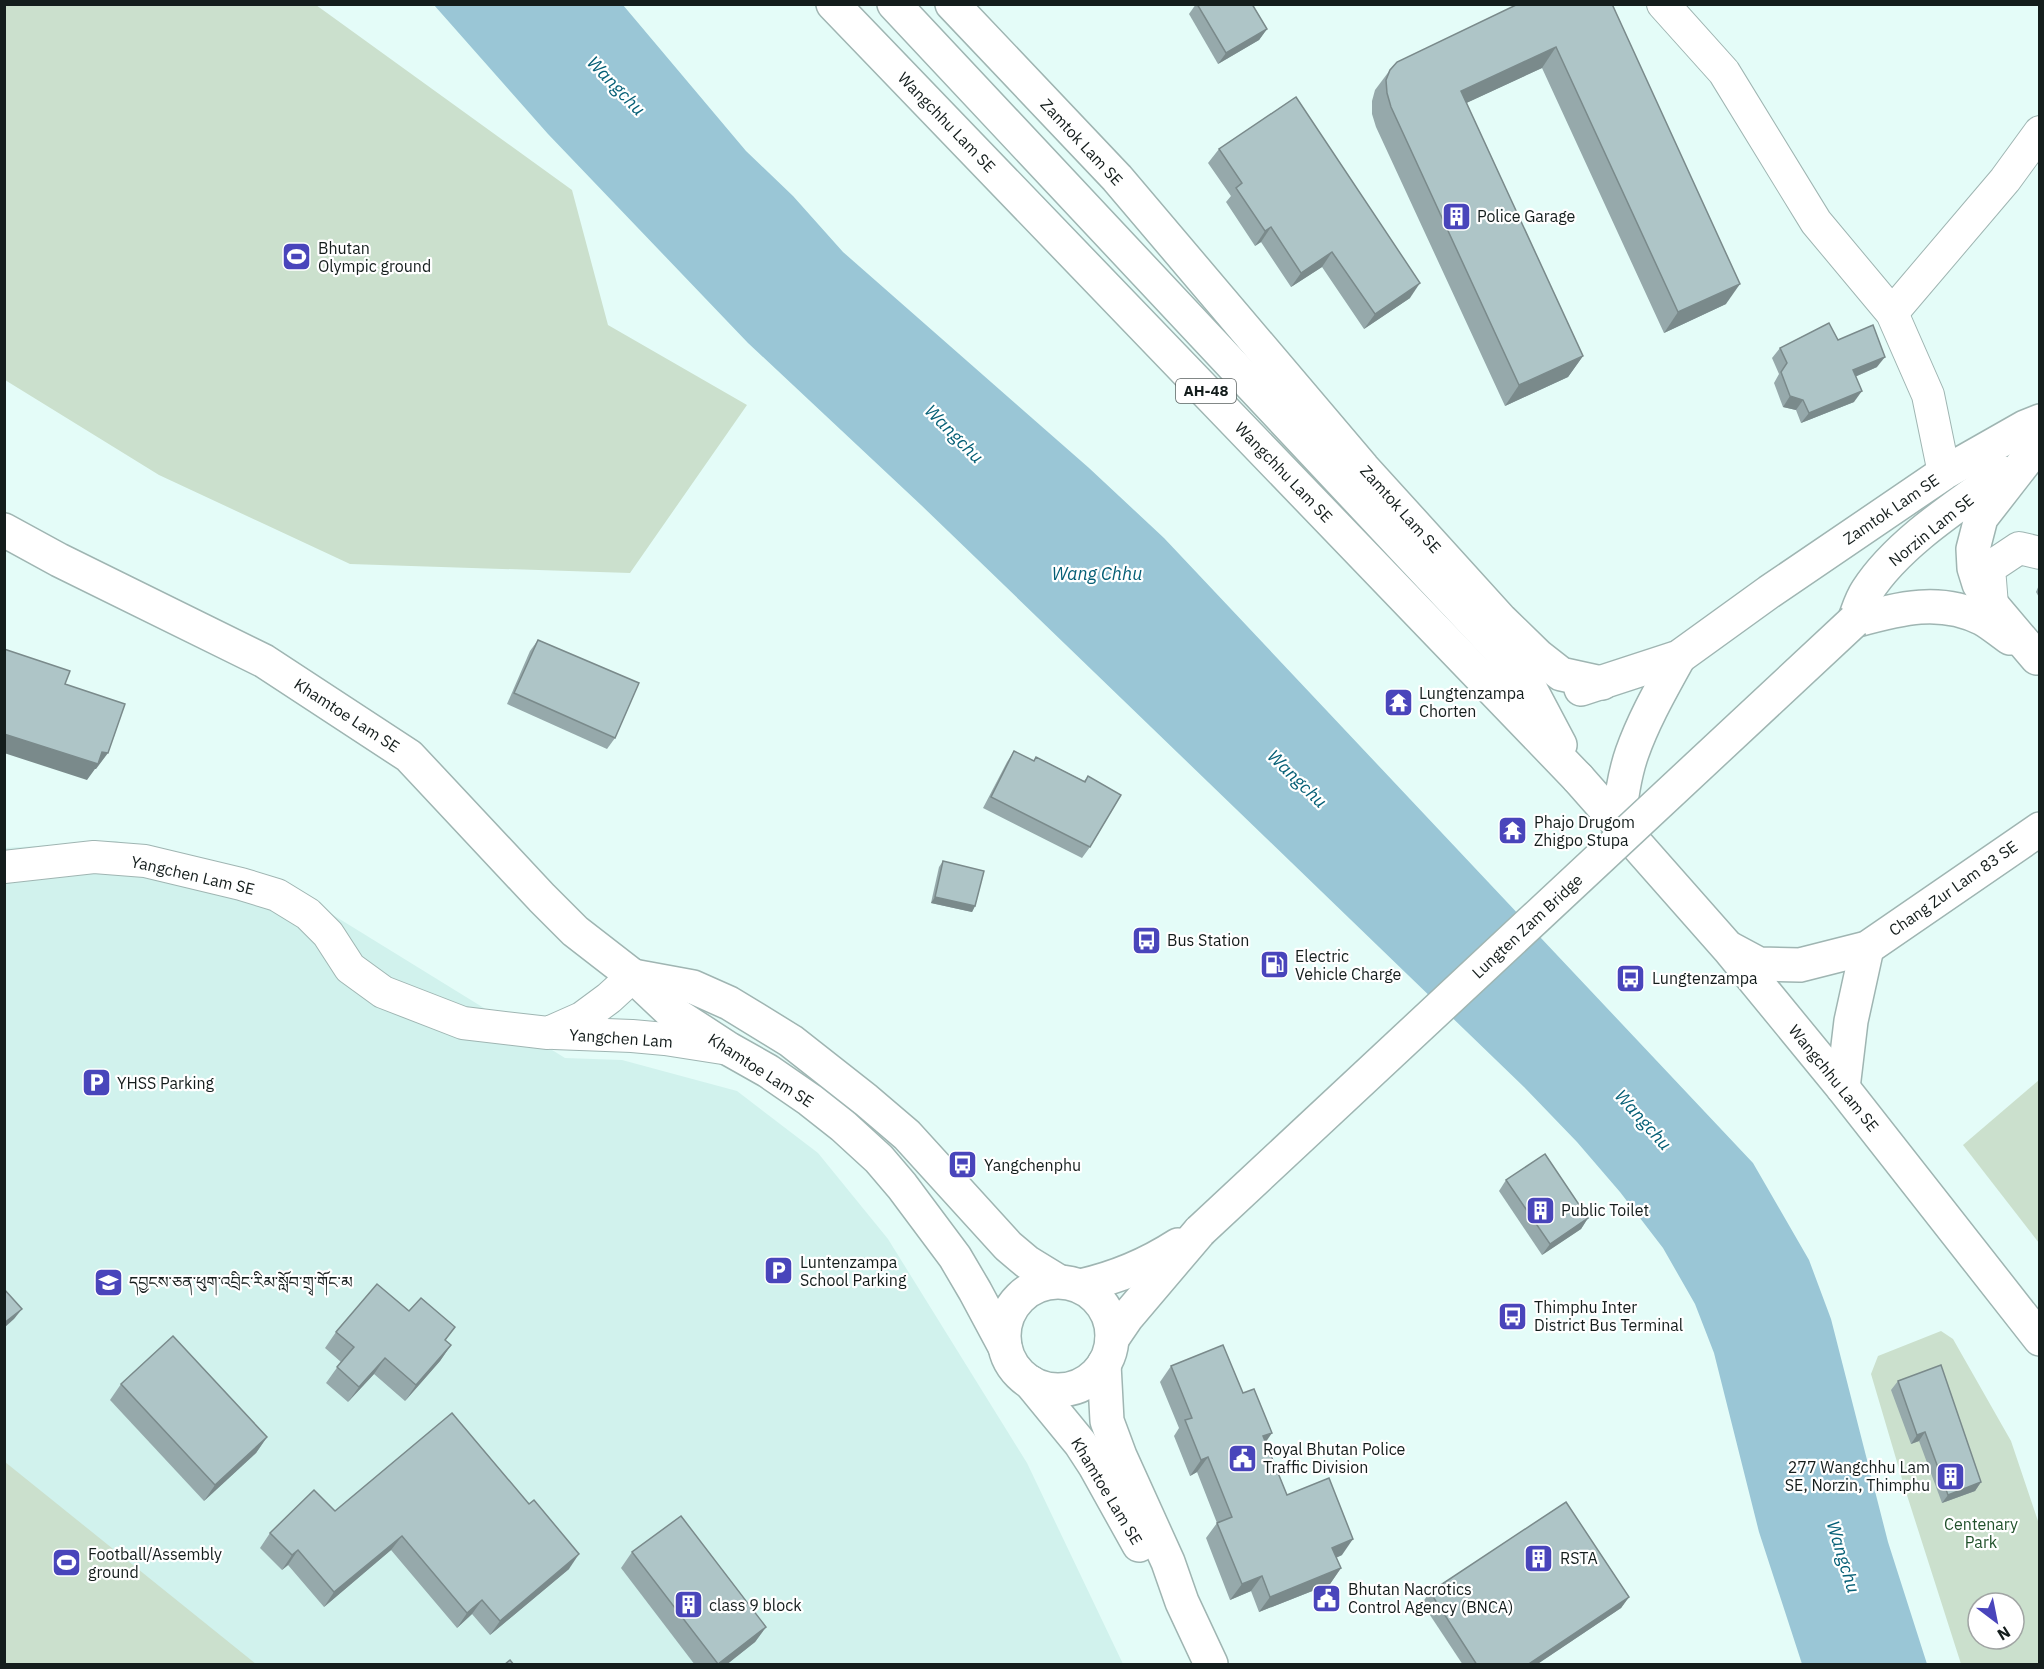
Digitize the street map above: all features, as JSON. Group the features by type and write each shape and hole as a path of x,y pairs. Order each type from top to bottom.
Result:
{"main road":[{"name":"Wangchhu Lam SE","path":"833,4 1578,778 1729,949 1843,1088 2040,1339"},
{"name":"AH-48","path":"894,4 1523,675"},
{"name":"Zamtok Lam SE","path":"952,4 1118,178 1363,468 1501,620 1538,656 1562,674 1602,683 1679,657 1769,592 1944,473"},
{"path":"1944,473 2025,427 2040,421"},
{"path":"2034,449 1981,518 1973,549 1974,568 1979,584 1992,604 2038,659"},
{"name":"Norzin Lam SE","path":"1854,621 1865,593 1883,569 1902,550 1959,504 2034,449"},
{"name":"Khamtoe Lam SE","path":"4,530 59,560 264,661 409,756 575,931 633,976 669,1010 768,1071 810,1100 879,1159 955,1257 1005,1347"},
{"path":"1854,621 1916,606 1960,610 1984,619 2038,659"},
{"name":"Lungten Zam Bridge","path":"1200,1231 1854,621"},
{"path":"1618,825 1624,781 1632,754 1645,721 1679,657"},
{"path":"1523,675 1578,778"},
{"path":"1523,675 1543,687 1561,692 1602,683"},
{"name":"Chang Zur Lam 83 SE","path":"1729,949 1759,964 1800,965 1867,948 2040,829"},
{"path":"1843,1088 1849,1030 1867,948"},
{"name":"Khamtoe Lam SE","path":"633,976 693,987 729,1003 791,1041 907,1135 1008,1246 1027,1262 1069,1284"},
{"path":"1200,1231 1127,1317 1094,1377 1079,1386 1063,1390 1046,1389 1030,1382 1018,1373 1005,1347 1004,1332 1008,1316 1016,1302 1028,1291 1042,1284 1108,1280 1153,1260 1200,1231"},
{"path":"1069,1284 1094,1294 1105,1307 1111,1323 1108,1352"},
{"name":"Khamtoe Lam SE","path":"1108,1352 1107,1421 1210,1665"},
{"name":"Khamtoe Lam SE","path":"1030,1382 1080,1443 1153,1570 1182,1602"}],"street":[{"path":"1663,4 1724,72 1816,222 1892,313 1928,395 1944,473"},
{"path":"1892,313 2005,180 2040,132"},
{"path":"1992,604 1989,568 2019,549 2040,553"},
{"name":"Yangchen Lam SE","path":"4,867 94,857 145,861 241,884 277,895 309,914 328,934 350,968"},
{"name":"Yangchen Lam","path":"350,968 383,992 463,1023 548,1033 632,1036 729,1049"},
{"name":"Yangchen Lam","path":"548,1033 582,1018 633,976"}],"shaded area":[{"path":"116,841 286,886 565,1058 622,1060 737,1091 818,1153 888,1239 1027,1463 1123,1664 5,1664 5,848"}],"green space":[{"name":"Bhutan Olympic ground","path":"4,5 316,5 572,190 608,325 747,405 630,573 350,564 159,475 5,380"},
{"path":"2039,1080 2039,1243 1963,1145"},
{"name":"Centenary Park","path":"1941,1331 1953,1339 2011,1441 2039,1524 2039,1664 1961,1664 1871,1374 1878,1356"},
{"name":"Football/Assembly ground","path":"5,1462 256,1664 5,1664"}],"water":[{"name":"Wang Chhu","path":"434,5 623,5 746,151 793,196 843,252 1089,468 1164,538 1753,1163 1809,1260 1831,1319 1888,1542 1927,1664 1802,1664 1759,1532 1714,1353 1695,1304 1663,1248 1620,1192 1577,1142 1524,1087 921,505 748,343 548,134"}],"building":[{"path":"1197,4 1252,4 1267,29 1226,53"},
{"name":"Police Garage","path":"1518,4 1612,4 1740,284 1678,312 1556,47 1461,91 1583,356 1519,385 1391,107 1386,80 1390,70 1397,62"},
{"path":"1296,97 1420,283 1375,314 1332,252 1301,273 1271,227 1265,231 1236,188 1242,183 1219,149"},
{"path":"1829,323 1838,340 1873,325 1885,357 1853,370 1862,391 1809,413 1803,400 1790,396 1781,372 1787,363 1780,348"},
{"path":"538,640 639,683 615,738 514,693"},
{"path":"4,649 70,671 65,684 125,704 108,753 102,752 98,764 4,734"},
{"path":"1014,751 1034,761 1036,757 1085,782 1088,776 1121,795 1090,847 991,797"},
{"path":"943,861 984,871 975,906 935,897"},
{"name":"Public Toilet","path":"1545,1154 1588,1218 1550,1244 1506,1180"},
{"path":"377,1284 409,1311 421,1298 455,1327 445,1340 451,1345 416,1385 385,1358 359,1387 337,1367 354,1347 336,1332"},
{"path":"4,1289 22,1309 4,1323"},
{"path":"173,1336 267,1437 215,1485 121,1384"},
{"path":"1223,1345 1243,1393 1254,1389 1272,1433 1263,1436 1287,1495 1329,1478 1353,1539 1332,1548 1341,1568 1270,1597 1262,1576 1242,1584 1217,1523 1232,1517 1208,1457 1201,1460 1185,1420 1192,1418 1171,1366"},
{"path":"1941,1365 1981,1482 1948,1495 1925,1432 1917,1435 1898,1381"},
{"path":"452,1413 529,1504 534,1500 579,1554 500,1621 482,1600 467,1613 402,1536 334,1592 298,1550 292,1555 270,1533 314,1490 335,1511"},
{"name":"RSTA","path":"1566,1502 1629,1597 1527,1665 1477,1665 1430,1592"},
{"name":"class 9 block","path":"681,1516 766,1627 718,1664 632,1552"},
{"path":"510,1660 514,1665 504,1665"}],"place":[{"name":"Police Garage","path":"1456,216"},
{"name":"Bhutan Olympic ground","path":"297,257"},
{"name":"Lungtenzampa Chorten","path":"1398,702"},
{"name":"Phajo Drugom Zhigpo Stupa","path":"1513,831"},
{"name":"Bus Station","path":"1146,940"},
{"name":"Electric Vehicle Charge","path":"1274,965"},
{"name":"Lungtenzampa","path":"1631,978"},
{"name":"YHSS Parking","path":"96,1083"},
{"name":"Yangchenphu","path":"963,1165"},
{"name":"Public Toilet","path":"1540,1210"},
{"name":"Luntenzampa School Parking","path":"779,1271"},
{"name":"དབྱངས་ཅན་ཕུག་འབྲིང་རིམ་སློབ་གྲྭ་གོང་མ","path":"108,1282"},
{"name":"Thimphu Inter District Bus Terminal","path":"1513,1316"},
{"name":"Royal Bhutan Police Traffic Division","path":"1242,1458"},
{"name":"277 Wangchhu Lam SE, Norzin, Thimphu","path":"1951,1476"},
{"name":"RSTA","path":"1539,1558"},
{"name":"Football/Assembly ground","path":"67,1563"},
{"name":"Bhutan Nacrotics Control Agency (BNCA)","path":"1327,1598"},
{"name":"class 9 block","path":"688,1605"}],"water label":[{"name":"Wangchu","path":"616,86"},
{"name":"Wangchu","path":"954,434"},
{"name":"Wangchu","path":"1297,779"},
{"name":"Wangchu","path":"1643,1120"},
{"name":"Wangchu","path":"1843,1557"}]}
